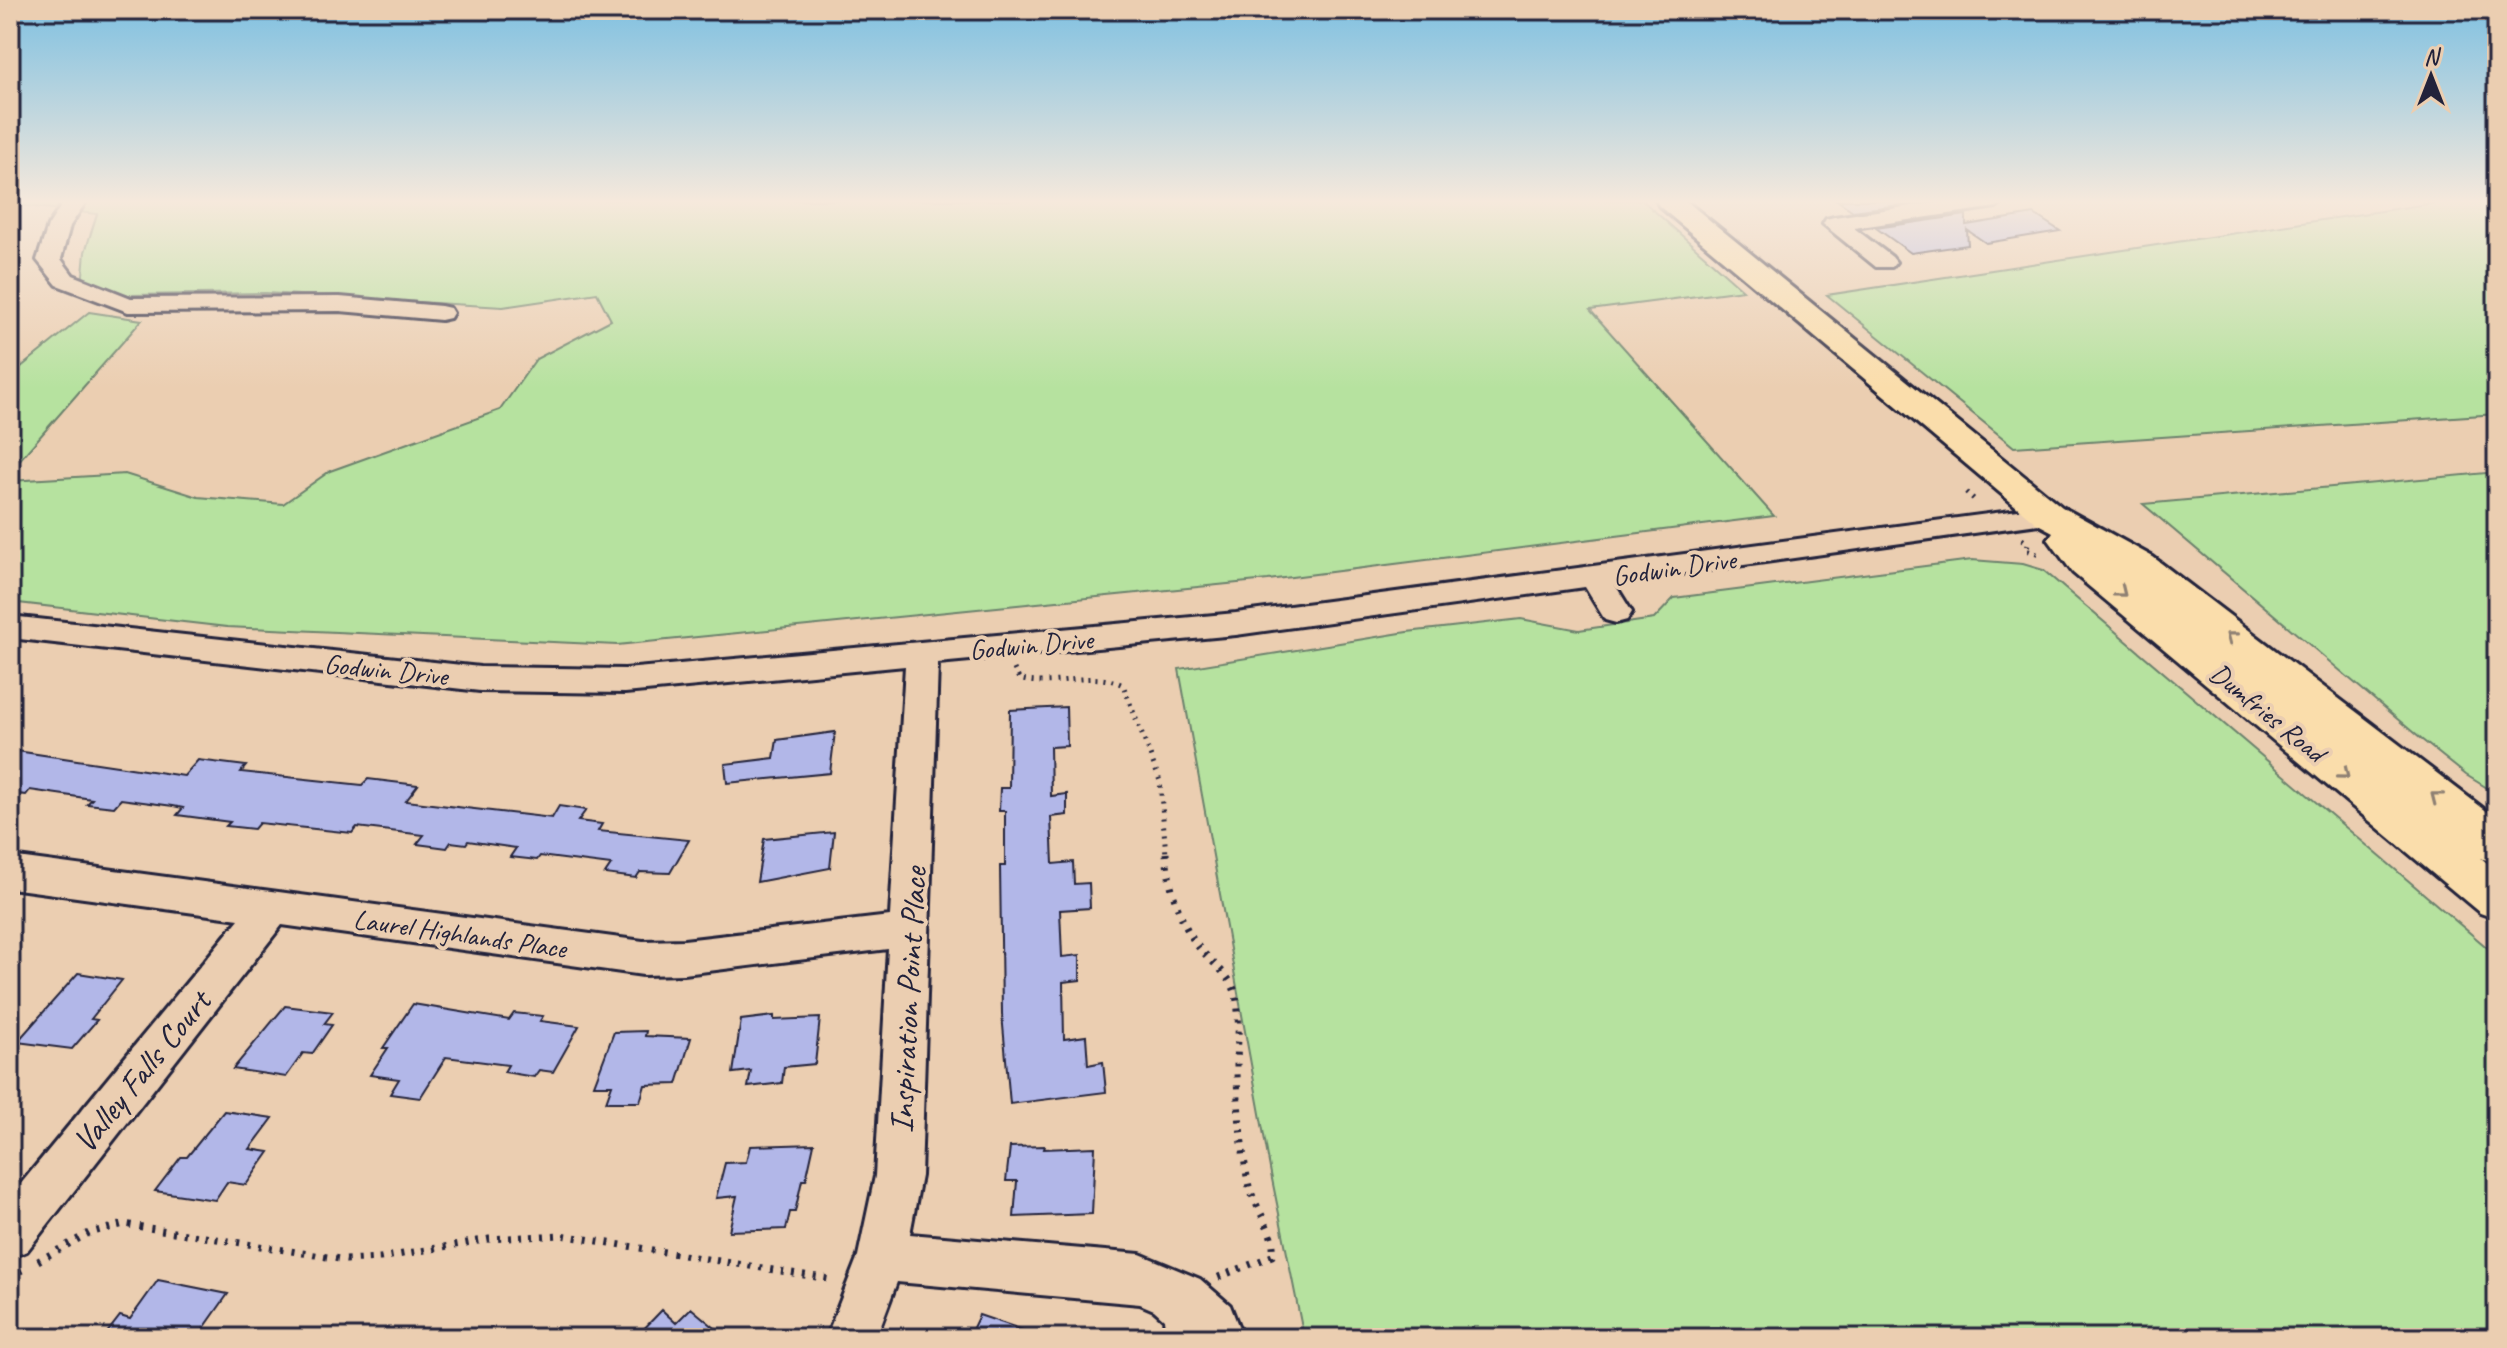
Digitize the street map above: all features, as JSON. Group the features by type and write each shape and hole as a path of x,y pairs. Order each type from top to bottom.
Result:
{"main road":[{"name":"Dumfries Road","path":"1737,263 2034,536 2087,564 2497,899"},
{"name":"Dumfries Road","path":"2034,536 2096,539 2139,566 2497,845"}],"street":[{"path":"51,263 65,280 116,301 150,305 340,304 441,313"},
{"name":"Godwin Drive","path":"10,627 480,679 554,683 679,677 1236,624 1595,578 2034,536"},
{"path":"1595,578 1616,612"},
{"name":"Inspiration Point Place","path":"851,1338 876,1271 898,1176 922,654"},
{"name":"Laurel Highlands Place","path":"10,872 663,959 910,930"},
{"name":"Valley Falls Court","path":"10,1234 272,908"},
{"path":"876,1271 1140,1279 1185,1316 1212,1323 1218,1338"}],"path":[{"path":"1013,664 1015,673 1026,682 1111,679 1123,685 1127,693 1160,781 1167,869 1186,929 1198,947 1228,978 1236,994 1240,1123 1248,1182 1254,1203 1274,1243 1272,1256"},
{"path":"10,1276 89,1233 124,1224 346,1260 380,1258 489,1239 561,1235 876,1271"}],"green space":[{"path":"84,263 1713,263 1743,290 1590,310 1774,516 1268,580 617,645 227,627 10,602 10,481 125,474 198,497 283,504 330,471 500,410 536,359 611,320 597,293 503,307 266,293 128,295 82,286"},
{"path":"2039,263 2497,263 2497,414 2014,447 1827,295"},
{"path":"89,312 142,320 10,471 10,376"},
{"path":"2497,472 2497,794 2466,775 2421,739 2143,504"},
{"path":"1972,560 2023,564 2043,570 2497,956 2497,1338 1304,1338 1179,669 1407,632 1521,619 1579,630 1654,619 1674,598"}],"building":[{"path":"1066,707 1067,746 1050,747 1051,796 1067,794 1067,815 1051,817 1053,864 1073,862 1074,884 1089,883 1090,908 1060,910 1062,957 1080,955 1080,980 1063,982 1064,1039 1086,1036 1088,1065 1103,1062 1106,1092 1010,1104 1002,1014 1000,866 1005,866 1005,811 999,811 1000,788 1009,788 1010,710"},
{"path":"835,732 830,773 727,783 725,764 774,758 777,740"},
{"path":"10,750 184,776 198,760 246,766 241,772 362,785 368,779 418,785 406,801 552,818 559,806 586,810 578,821 602,824 598,831 689,840 670,873 640,872 636,878 605,874 611,865 540,856 537,860 510,857 516,848 468,841 466,844 451,842 447,848 417,844 424,835 357,827 352,833 259,823 254,829 226,826 230,822 177,815 183,808 173,806 121,799 114,807 87,804 92,799 30,790 26,795 10,793"},
{"path":"834,832 830,868 757,882 764,839"},
{"path":"78,973 122,980 91,1019 97,1020 72,1049 17,1042"},
{"path":"413,1004 509,1020 514,1013 543,1016 540,1021 579,1026 553,1072 539,1070 534,1077 504,1072 508,1065 446,1057 420,1098 390,1094 399,1079 370,1075 388,1048 383,1048"},
{"path":"285,1006 333,1012 324,1024 332,1025 312,1054 303,1053 286,1077 233,1069"},
{"path":"774,1016 774,1020 820,1018 815,1064 784,1067 782,1083 748,1087 751,1071 733,1073 741,1020"},
{"path":"646,1031 645,1036 691,1038 677,1084 645,1085 640,1102 606,1102 612,1085 594,1085 614,1032"},
{"path":"224,1111 273,1118 250,1149 269,1152 246,1185 227,1182 215,1200 155,1191 181,1157 187,1157"},
{"path":"814,1144 806,1180 802,1180 795,1212 790,1212 786,1229 729,1231 737,1196 716,1198 725,1163 746,1162 750,1146"},
{"path":"1045,1146 1044,1149 1095,1147 1092,1214 1014,1217 1017,1181 1006,1181 1010,1147"},
{"path":"158,1280 228,1294 197,1338 103,1338 120,1316 130,1319"},
{"path":"691,1308 727,1338 635,1338 662,1310 676,1323"},
{"path":"979,1315 1035,1334 1035,1338 968,1338"}]}
